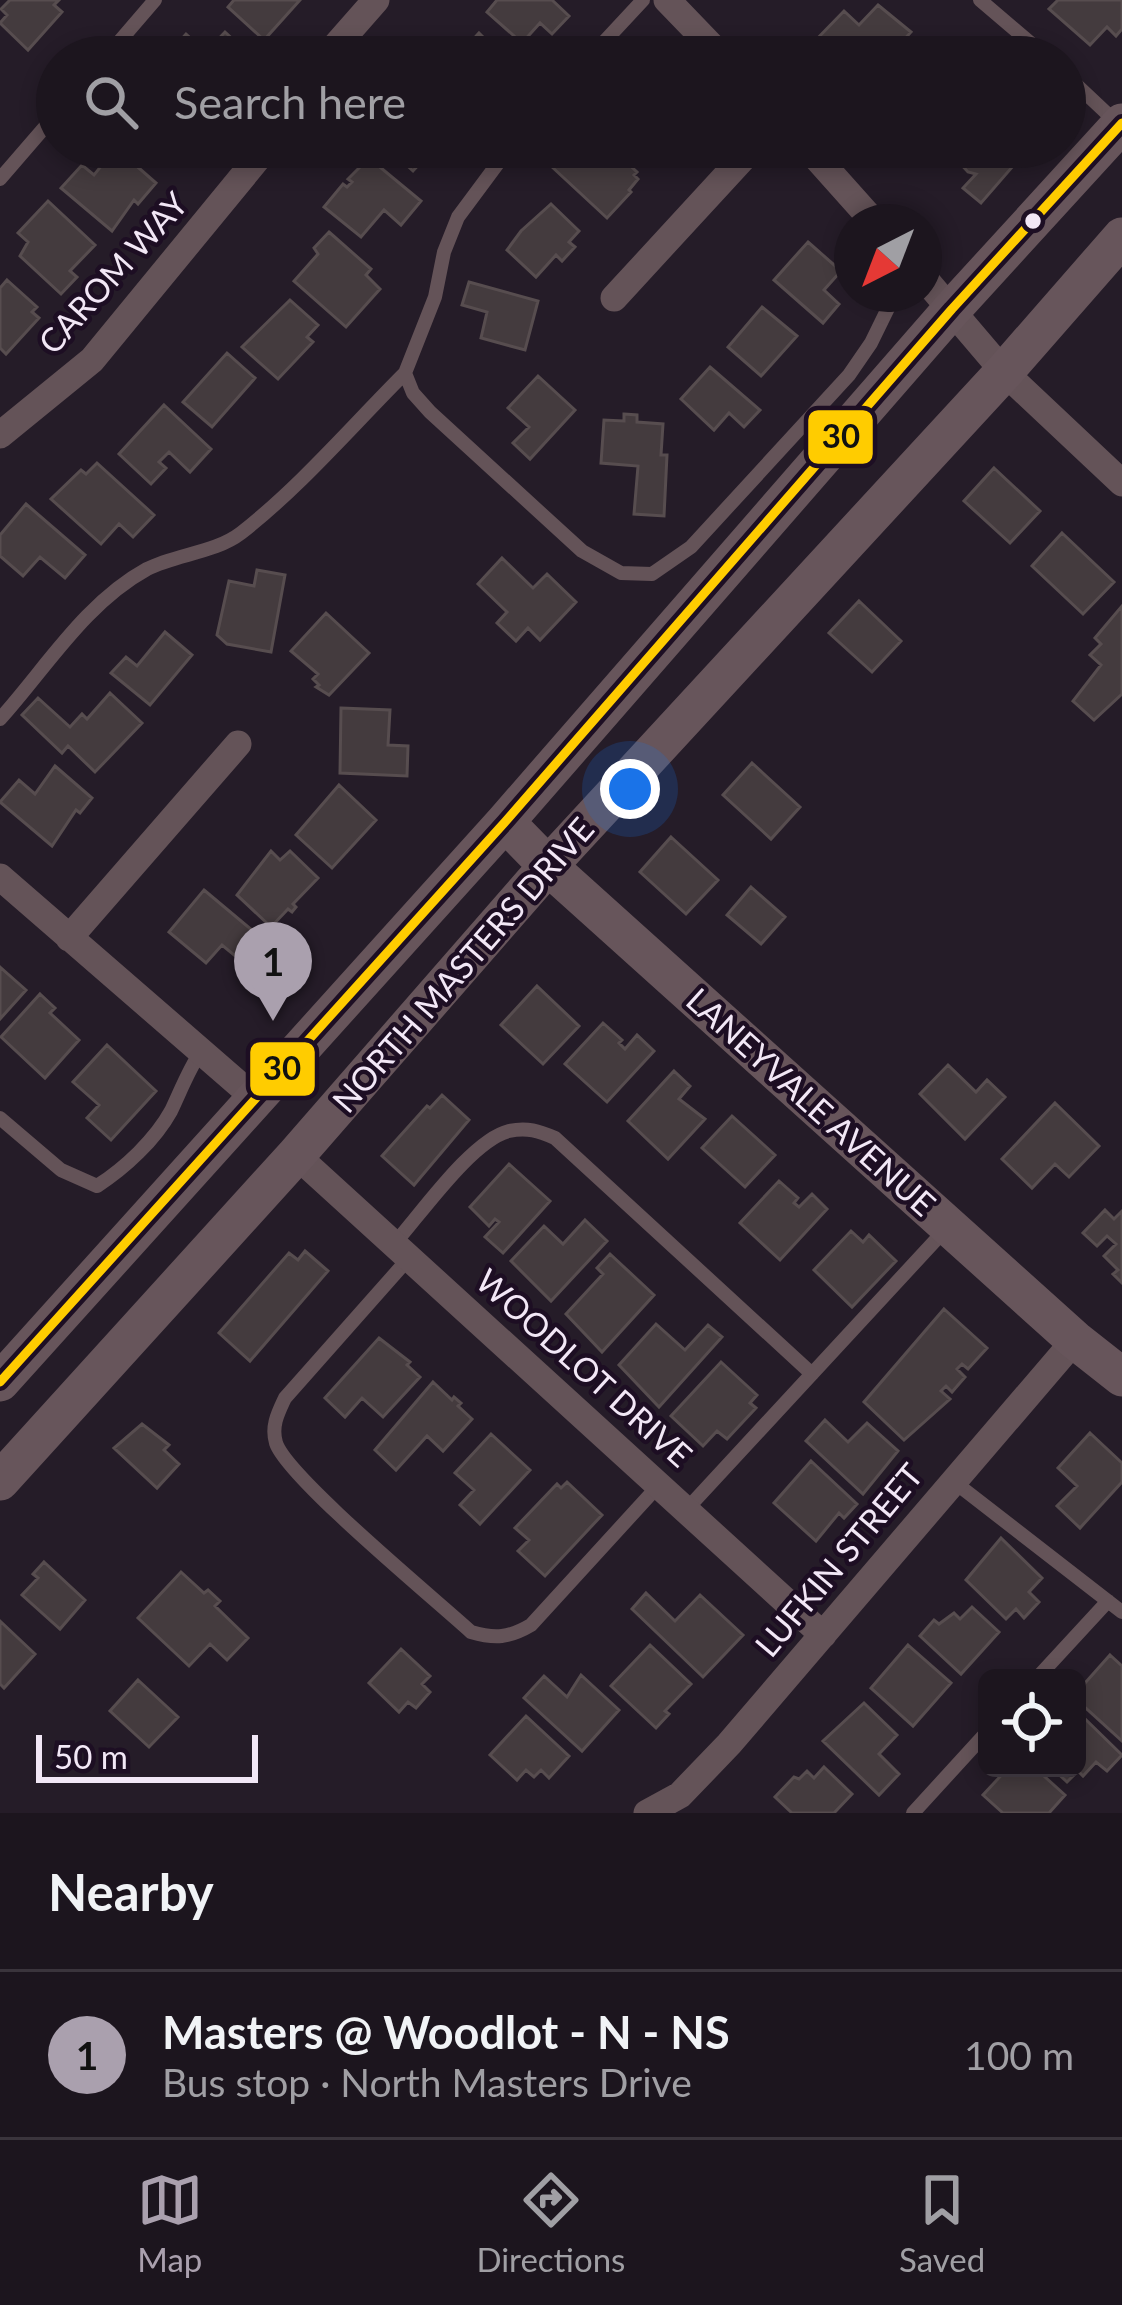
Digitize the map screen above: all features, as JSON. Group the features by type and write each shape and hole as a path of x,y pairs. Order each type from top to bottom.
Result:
{"main road":[{"name":"NORTH MASTERS DRIVE","path":"1086,162 1121,124"},
{"name":"NORTH MASTERS DRIVE","path":"0,1382 505,822 1081,168"},
{"name":"NORTH MASTERS DRIVE","path":"0,1481 296,1155 548,866 1004,372 1122,237"},
{"name":"LANEYVALE AVENUE","path":"505,822 548,866 1122,1378"}],"street":[{"path":"344,36 376,0"},
{"path":"667,0 702,36"},
{"name":"CAROM WAY","path":"0,435 92,360 250,168"},
{"path":"614,298 734,168"},
{"path":"826,168 858,204"},
{"path":"942,298 1004,372 1122,483"},
{"path":"69,938 238,744"},
{"path":"0,877 256,1099"},
{"name":"WOODLOT DRIVE","path":"296,1155 823,1635"},
{"name":"LUFKIN STREET","path":"647,1813 680,1795 1076,1340"}],"lane":[{"path":"124,36 155,0"},
{"path":"610,36 643,0"},
{"path":"980,0 1022,36"},
{"path":"1086,93 1121,124"},
{"path":"0,178 36,137"},
{"path":"0,719 72,633 117,589 150,568 235,538 286,496 405,373 435,297 444,251 458,217 494,168"},
{"path":"405,373 413,393 430,412 582,551 621,574 652,574 691,547 849,375 886,312"},
{"path":"0,1118 61,1169 98,1186 118,1173 170,1113 201,1051"},
{"path":"659,1485 531,1625 513,1636 492,1638 471,1632 292,1468 276,1442 274,1423 285,1398 484,1143 506,1132 533,1129 555,1138 812,1374"},
{"path":"686,1510 949,1226"},
{"path":"953,1481 1122,1612"},
{"path":"1045,1669 1108,1600"},
{"path":"913,1813 978,1742"}],"building":[{"path":"10,0 59,0 54,5 62,12 28,50 0,23 7,15 1,9"},
{"path":"234,0 300,0 268,36 260,36 228,7"},
{"path":"497,0 552,0 569,16 552,34 540,23 528,36 514,36 487,12"},
{"path":"1058,0 1122,0 1122,29 1116,36 1107,27 1090,45 1086,36 1080,36 1049,9"},
{"path":"878,5 911,32 907,36 820,36 844,11 859,25"},
{"path":"79,168 94,175 100,168 139,168 156,183 138,204 134,200 112,231 61,188"},
{"path":"359,168 381,168 421,201 401,225 384,210 361,237 324,207 343,184 347,187 352,182 348,179"},
{"path":"553,168 633,168 637,172 631,192 607,218"},
{"path":"964,168 1011,168 981,203 963,188 976,174"},
{"path":"48,201 95,245 70,271 77,277 61,294 20,256 28,242 18,233"},
{"path":"551,204 579,231 569,242 575,247 562,261 556,255 536,277 507,250"},
{"path":"329,232 371,269 366,275 380,289 346,327 294,281 318,254 314,248"},
{"path":"808,242 834,265 834,279 824,290 834,299 834,310 823,323 774,280"},
{"path":"7,280 37,307 32,312 39,318 6,354 0,348 0,288"},
{"path":"469,282 538,301 525,350 481,338 487,312 462,305"},
{"path":"290,300 318,325 307,337 313,342 278,379 242,347"},
{"path":"762,307 797,336 761,376 728,347"},
{"path":"227,353 255,378 212,427 183,402"},
{"path":"710,367 760,410 744,427 729,413 714,430 681,399"},
{"path":"538,376 575,410 530,459 513,443 529,427 508,408"},
{"path":"164,405 211,449 190,472 169,452 159,462 166,468 151,484 119,454"},
{"path":"624,414 637,415 637,422 663,424 661,455 667,455 664,516 634,514 638,466 601,463 604,420 624,421"},
{"path":"97,463 154,515 133,537 119,524 101,544 51,499 81,470 86,474"},
{"path":"994,468 1040,511 1010,543 964,501"},
{"path":"26,504 85,555 65,578 40,557 23,576 0,556 0,535"},
{"path":"1062,533 1114,582 1083,614 1032,566"},
{"path":"502,558 533,588 547,574 576,602 540,640 528,628 516,641 497,623 507,612 478,584"},
{"path":"257,570 285,575 271,652 227,644 217,635 229,581 254,586"},
{"path":"859,601 901,641 872,672 829,633"},
{"path":"1122,606 1122,694 1094,720 1073,701 1101,665 1090,655 1101,644 1095,638"},
{"path":"326,613 369,653 329,695 316,687 313,679 318,674 291,651"},
{"path":"165,632 192,655 150,705 111,673 126,657 137,666"},
{"path":"110,693 142,723 95,772 68,746 62,753 22,715 38,698 70,727 82,714 87,719"},
{"path":"341,708 390,710 388,745 408,746 407,776 340,773"},
{"path":"752,763 800,807 771,839 723,795"},
{"path":"55,766 92,798 80,813 76,810 52,846 0,802 19,780 35,794"},
{"path":"339,785 376,820 332,868 296,835"},
{"path":"671,837 718,880 686,914 640,872"},
{"path":"271,851 280,860 290,851 318,878 293,904 292,912 288,909 271,927 237,895"},
{"path":"751,887 785,917 761,944 727,915"},
{"path":"204,890 265,941 245,964 222,945 206,963 169,932"},
{"path":"0,967 26,990 0,1019"},
{"path":"537,986 579,1026 543,1064 501,1025"},
{"path":"40,994 55,1008 50,1013 79,1040 45,1078 1,1037"},
{"path":"603,1023 625,1049 637,1035 654,1051 607,1102 565,1064"},
{"path":"107,1045 156,1091 111,1140 87,1118 99,1105 73,1082"},
{"path":"948,1065 976,1092 987,1080 1005,1097 965,1139 920,1094"},
{"path":"674,1071 690,1086 679,1099 705,1119 668,1159 628,1121"},
{"path":"442,1095 469,1120 414,1185 382,1156"},
{"path":"1055,1103 1099,1146 1069,1177 1055,1164 1032,1188 1002,1159"},
{"path":"732,1116 775,1155 745,1187 702,1148"},
{"path":"509,1164 550,1201 503,1253 485,1237 499,1222 495,1219 489,1226 470,1207"},
{"path":"779,1181 798,1198 794,1203 799,1207 812,1194 827,1209 780,1260 740,1223"},
{"path":"1105,1210 1114,1219 1122,1211 1122,1283 1113,1274 1118,1270 1104,1256 1116,1244 1107,1236 1097,1246 1083,1233"},
{"path":"585,1220 607,1241 551,1301 511,1261 544,1226 563,1244"},
{"path":"851,1231 863,1242 869,1235 896,1261 852,1307 814,1270"},
{"path":"305,1251 328,1271 250,1361 219,1333 289,1253 298,1260"},
{"path":"610,1254 654,1295 602,1352 566,1314 603,1274 597,1268"},
{"path":"944,1309 987,1348 968,1369 962,1364 957,1369 965,1377 952,1392 946,1386 941,1391 950,1399 904,1440 864,1402"},
{"path":"656,1324 685,1350 708,1325 722,1337 659,1407 619,1365"},
{"path":"379,1338 410,1362 407,1365 420,1377 383,1417 362,1398 345,1417 325,1398"},
{"path":"721,1362 757,1395 750,1403 756,1408 727,1439 717,1431 703,1446 671,1416"},
{"path":"433,1382 461,1403 458,1406 472,1419 443,1451 427,1436 396,1470 375,1450"},
{"path":"825,1420 848,1442 867,1423 898,1451 863,1494 806,1441"},
{"path":"142,1424 169,1445 164,1450 179,1464 157,1488 114,1448"},
{"path":"1090,1433 1122,1463 1122,1482 1080,1528 1057,1506 1077,1486 1058,1468"},
{"path":"491,1434 530,1470 480,1524 460,1505 474,1490 455,1473"},
{"path":"811,1461 857,1504 844,1518 839,1513 816,1541 774,1503"},
{"path":"567,1482 602,1515 545,1576 518,1551 529,1540 515,1528 557,1484 561,1488"},
{"path":"1001,1538 1042,1578 1029,1592 1039,1602 1024,1618 1016,1609 1006,1619 966,1580"},
{"path":"44,1562 85,1600 60,1629 22,1595 38,1578 33,1574"},
{"path":"181,1572 220,1601 215,1606 248,1638 227,1660 210,1644 189,1666 138,1618"},
{"path":"646,1593 675,1621 700,1595 743,1635 703,1677 632,1609"},
{"path":"972,1607 999,1632 961,1674 920,1636 934,1620 939,1624 954,1613 960,1619"},
{"path":"0,1621 35,1654 4,1688 0,1684"},
{"path":"650,1645 691,1684 656,1728 611,1686"},
{"path":"908,1645 951,1683 913,1726 871,1688"},
{"path":"401,1649 430,1676 422,1684 430,1692 416,1708 408,1702 399,1712 369,1683"},
{"path":"1110,1655 1122,1666 1122,1741 1086,1708 1086,1682"},
{"path":"581,1675 619,1710 582,1751 524,1698 544,1676 567,1697"},
{"path":"138,1680 178,1717 149,1747 110,1711"},
{"path":"864,1703 897,1735 879,1754 899,1774 879,1795 823,1741"},
{"path":"526,1716 569,1756 549,1778 541,1770 534,1777 526,1770 517,1780 490,1755"},
{"path":"1086,1720 1122,1755 1107,1771 1096,1762 1086,1773"},
{"path":"824,1767 852,1794 834,1813 792,1813 775,1797 794,1777 799,1779 807,1771 814,1778"},
{"path":"1000,1777 1045,1777 1065,1795 1049,1813 1003,1813 983,1795"}],"transit line":[{"name":"30","path":"1086,162 1122,123"},
{"name":"30","path":"0,1382 505,822 1081,168"}],"place":[{"name":"Masters @ Woodlot - N - NS","path":"273,1021"}]}
